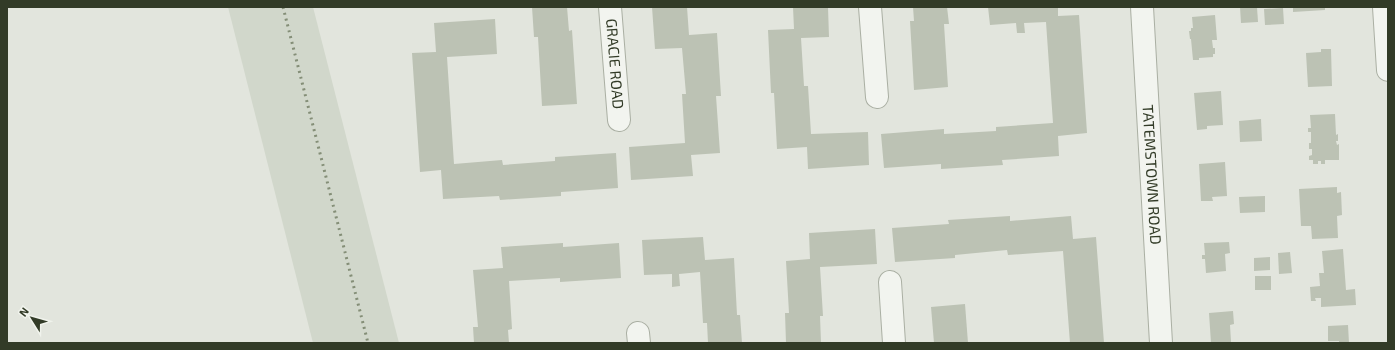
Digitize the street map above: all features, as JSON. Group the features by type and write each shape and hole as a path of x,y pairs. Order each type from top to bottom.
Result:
{"street":[{"name":"GRACIE ROAD","path":"610,7 619,120"},
{"path":"870,7 877,97"},
{"name":"TATEMSTOWN ROAD","path":"1142,7 1161,343"},
{"path":"1384,7 1388,70"},
{"path":"890,282 894,343"}],"shaded area":[{"path":"228,7 313,7 399,343 313,343"}],"building":[{"path":"532,7 567,7 569,31 572,30 577,104 542,106 538,37 534,37"},
{"path":"652,7 687,7 689,35 717,33 721,96 716,96 720,153 691,155 693,176 631,180 629,147 685,143 682,94 686,94 682,48 655,49"},
{"path":"793,7 828,7 829,37 801,38 804,86 808,86 811,134 868,132 869,165 808,169 807,147 777,149 774,93 771,93 768,30 794,29"},
{"path":"913,7 947,7 949,24 944,24 948,87 914,90 910,21 914,21"},
{"path":"988,7 1058,7 1058,16 1079,15 1087,133 1058,136 1059,156 1002,160 1003,165 941,169 941,164 884,168 881,134 944,129 944,134 996,131 996,127 1053,123 1046,22 1024,23 1025,33 1017,33 1016,23 990,25"},
{"path":"1240,7 1257,7 1258,22 1241,23"},
{"path":"1293,7 1325,7 1325,10 1293,12"},
{"path":"1283,8 1284,24 1265,25 1264,9"},
{"path":"1215,15 1217,40 1212,40 1213,48 1215,48 1215,54 1213,54 1213,57 1193,60 1189,31 1193,28 1192,17"},
{"path":"495,19 497,54 447,57 454,164 502,160 503,165 555,161 555,157 616,153 618,188 561,192 561,196 500,200 499,196 443,199 441,170 420,172 412,53 436,52 434,23"},
{"path":"1321,49 1331,49 1332,86 1308,87 1306,53 1321,52"},
{"path":"1221,91 1223,125 1207,126 1207,129 1197,130 1194,93"},
{"path":"1335,114 1336,135 1338,134 1338,141 1336,141 1337,145 1339,144 1339,160 1325,160 1325,164 1321,164 1321,161 1318,161 1318,164 1313,164 1313,160 1309,160 1309,156 1312,155 1312,149 1309,149 1309,143 1311,143 1311,132 1308,132 1308,128 1311,128 1310,115"},
{"path":"1261,119 1262,141 1240,142 1239,121"},
{"path":"1225,162 1227,196 1212,197 1213,201 1201,201 1199,164"},
{"path":"1337,187 1337,193 1341,192 1342,215 1337,216 1338,238 1312,239 1311,226 1301,226 1299,189"},
{"path":"1265,196 1265,212 1240,213 1239,197"},
{"path":"1010,216 1010,221 1071,216 1073,239 1096,237 1104,343 1070,343 1063,251 1008,255 1007,250 955,255 955,258 895,262 892,228 949,224 948,220"},
{"path":"875,229 877,264 820,267 823,316 820,316 821,343 786,343 785,313 789,313 786,261 810,259 809,233"},
{"path":"703,237 705,260 734,258 737,315 740,315 742,343 708,343 707,323 703,323 700,272 679,274 680,286 672,287 672,274 644,275 642,240"},
{"path":"1229,242 1230,253 1225,254 1226,271 1206,273 1205,259 1202,259 1202,255 1205,255 1204,243"},
{"path":"563,243 563,247 619,243 621,278 560,282 560,278 509,281 512,329 508,330 509,343 474,343 473,327 478,327 473,270 503,268 501,247"},
{"path":"1343,249 1346,290 1355,289 1356,305 1321,307 1321,298 1315,298 1316,301 1311,301 1310,287 1320,286 1319,273 1324,273 1322,251"},
{"path":"1290,252 1292,273 1279,274 1278,253"},
{"path":"1270,257 1270,270 1254,271 1254,258"},
{"path":"1255,276 1271,276 1271,290 1255,290"},
{"path":"965,304 968,343 934,343 931,307"},
{"path":"1233,311 1234,324 1230,325 1231,342 1211,343 1209,313"},
{"path":"1348,325 1349,343 1328,341 1328,326"}],"railway":[{"path":"283,7 368,343"}]}
